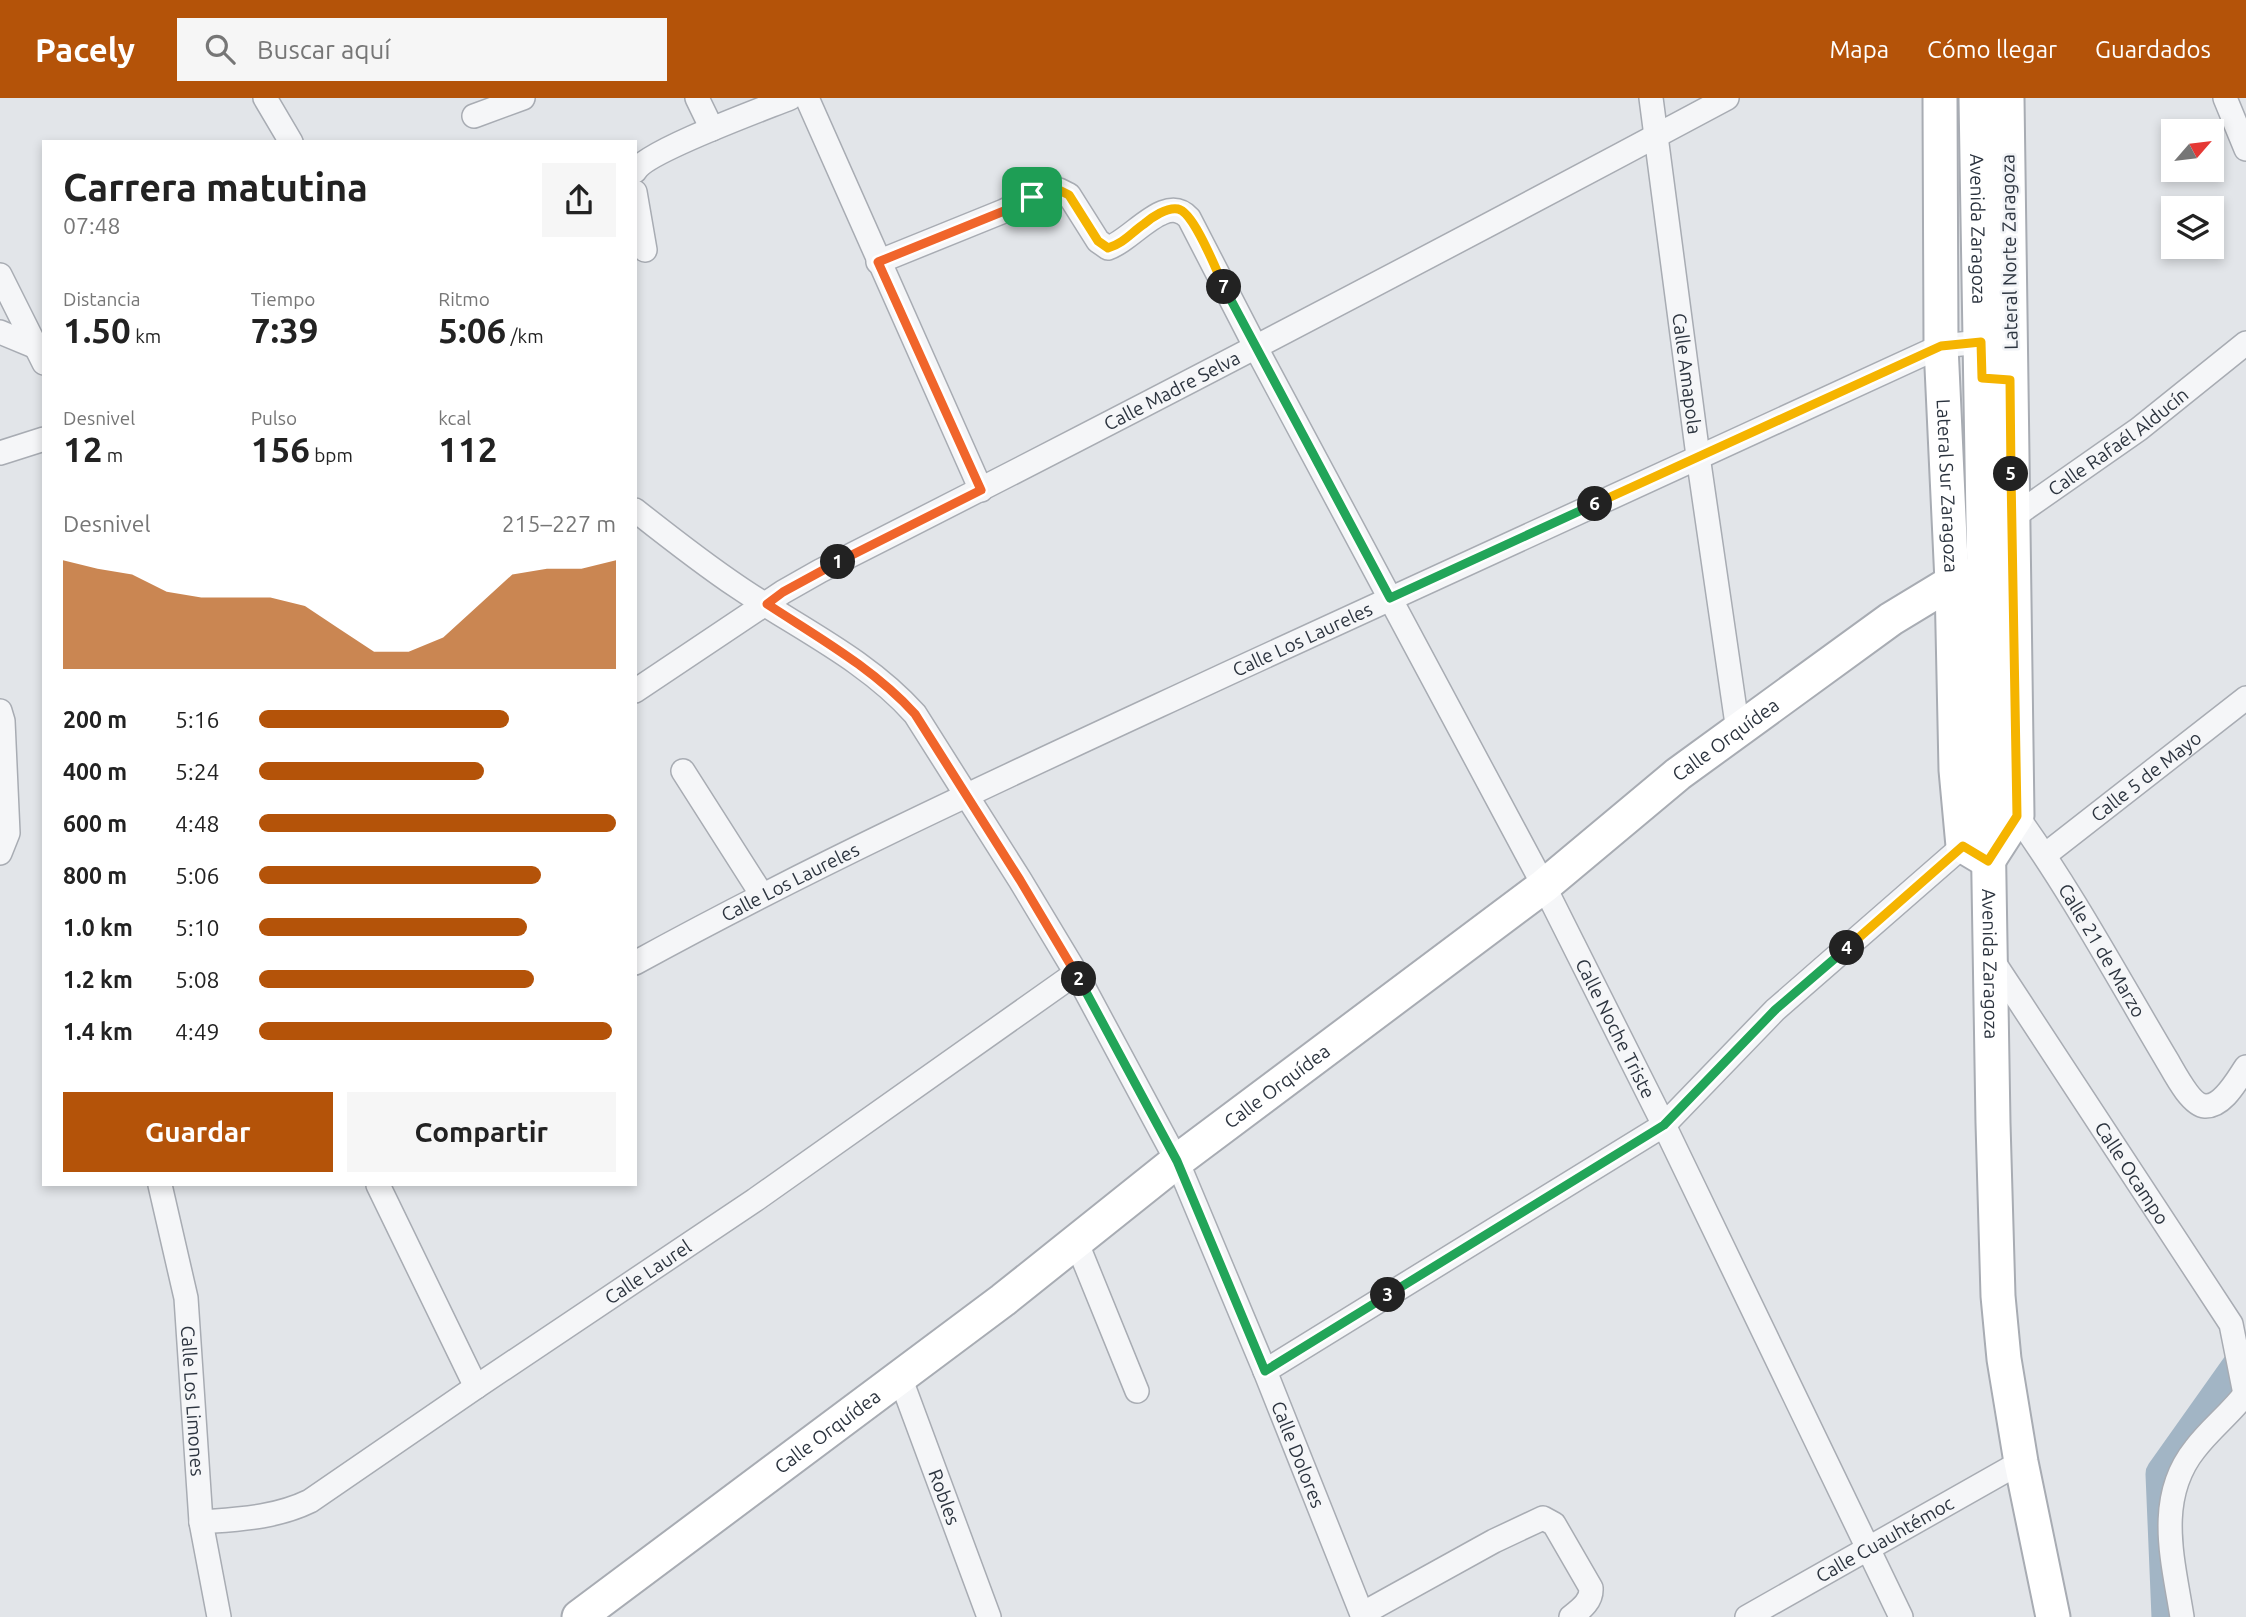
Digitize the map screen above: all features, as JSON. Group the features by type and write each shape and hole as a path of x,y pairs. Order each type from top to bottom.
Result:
{"street":[{"path":"265,98 290,140"},
{"path":"474,116 523,98"},
{"path":"697,98 712,129"},
{"path":"637,169 646,160 712,129 790,98"},
{"path":"807,98 981,490"},
{"name":"Calle Amapola","path":"1651,98 1698,456 1738,731"},
{"name":"Calle Madre Selva","path":"637,690 783,592 820,571 1151,402 1727,98"},
{"name":"Lateral Sur Zaragoza","path":"1940,98 1941,346 1952,582 1956,770 1975,853"},
{"name":"Avenida Zaragoza","path":"1976,98 1981,342 1996,379"},
{"name":"Lateral Norte Zaragoza","path":"2007,98 1996,379 1998,526 2017,816"},
{"path":"2225,98 2246,149"},
{"name":"Calle Noche Triste","path":"878,262 1004,211 1048,189 1069,195 1098,241 1108,248 1121,244 1144,223 1166,211 1184,211 1544,886 1664,1125 1901,1617"},
{"path":"637,204 645,250"},
{"path":"0,275 40,355"},
{"path":"0,332 40,355"},
{"name":"Calle Los Laureles","path":"637,962 762,895 966,795 1390,598 1941,346 1981,342"},
{"name":"Calle Rafaél Alducín","path":"1998,526 2139,429 2246,343"},
{"path":"0,453 42,440"},
{"name":"Calle Dolores","path":"637,512 739,588 872,673 915,714 1076,973 1177,1161 1265,1371 1362,1615"},
{"name":"Avenida Zaragoza","path":"1998,526 1985,571 1975,853 1991,957 1998,1296 2004,1359 2021,1462 2053,1617"},
{"name":"Calle Orquídea","path":"579,1617 1003,1300 1177,1161 1544,886 1678,774 1891,619 1952,582 1985,571"},
{"name":"Calle 5 de Mayo","path":"2045,855 2246,698"},
{"path":"0,710 3,721 8,832 0,853"},
{"path":"683,771 762,895"},
{"path":"1265,1371 1664,1125 1775,1010 1975,853 2017,816"},
{"name":"Calle 21 de Marzo","path":"2017,816 2045,855 2183,1087 2196,1104 2214,1104 2223,1097 2246,1067"},
{"name":"Calle Ocampo","path":"1991,957 2231,1324 2244,1392"},
{"name":"Calle Laurel","path":"201,1522 263,1517 288,1512 310,1501 755,1200 1076,973"},
{"name":"Calle Los Limones","path":"160,1186 186,1298 201,1522 219,1617"},
{"path":"378,1186 476,1387"},
{"path":"1076,1241 1137,1391"},
{"name":"Robles","path":"900,1377 989,1617"},
{"path":"2182,1617 2168,1519 2172,1495 2177,1479 2192,1452 2244,1392"},
{"name":"Calle Cuauhtémoc","path":"1747,1617 2021,1462"},
{"path":"1362,1615 1536,1519 1543,1518 1553,1524 1587,1581 1592,1595 1571,1617"}],"waterway":[{"path":"2169,1617 2163,1474 2246,1357"}],"route":[{"path":"1048,189 1069,195 1079,208 1087,227 1098,241 1108,248 1121,244 1144,223 1166,211 1184,211 1390,598 1941,346 1981,342 1982,378 2010,380 2017,816 1988,861 1963,846 1775,1010 1664,1125 1265,1371 1177,1161 1076,973 915,714 872,673 767,604 820,571 981,490 878,262 1032,197 1048,189"}]}
